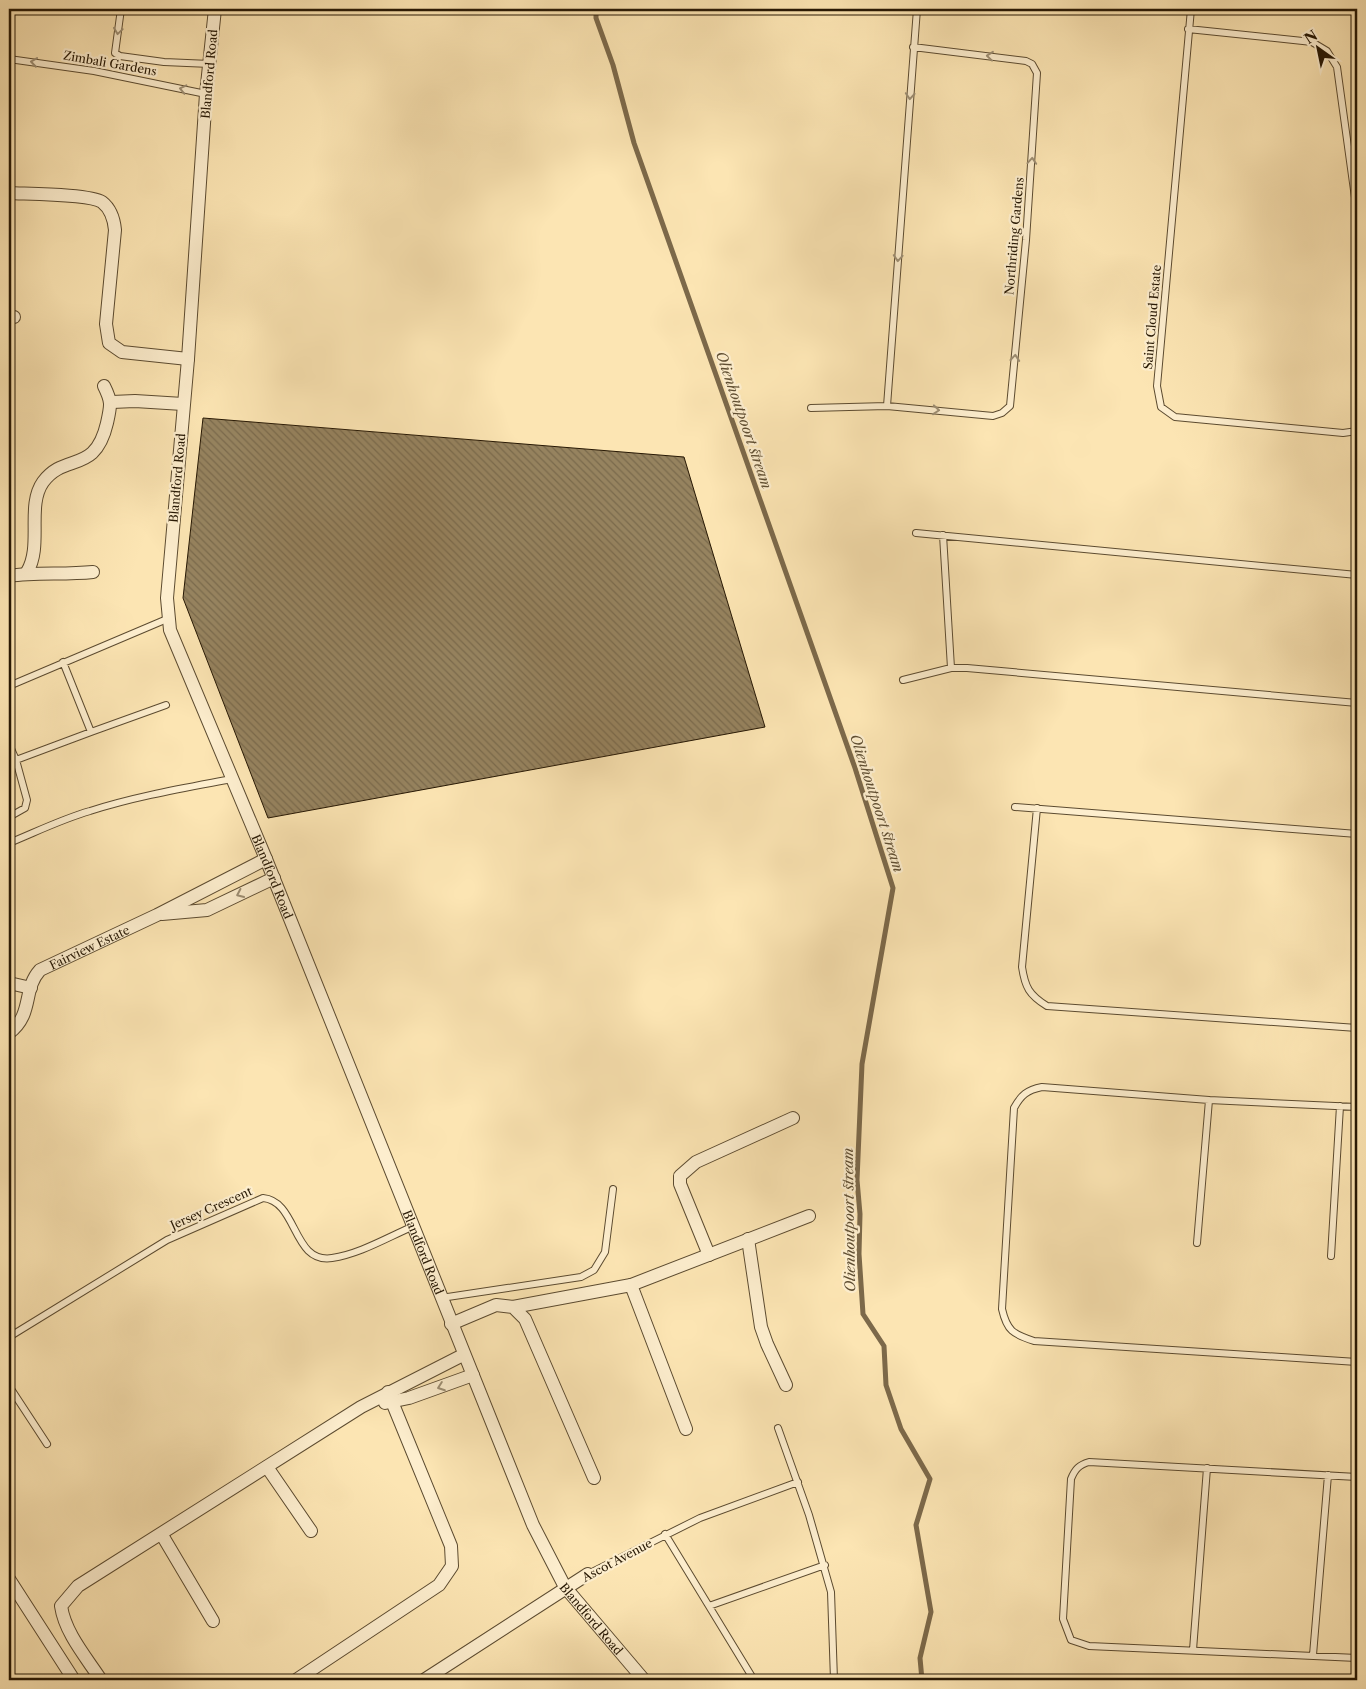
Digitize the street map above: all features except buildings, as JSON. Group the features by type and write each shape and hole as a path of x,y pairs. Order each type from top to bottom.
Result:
{"street":[{"name":"Blandford Road","path":"215,9 206,94 188,359 167,619 177,650 274,878 414,1226 463,1355 533,1525 565,1587 644,1680"},
{"path":"9,193 90,198 104,204 112,214 115,230 106,324 109,343 122,352 188,359"},
{"path":"27,572 34,552 36,500 40,487 45,480 56,472 97,451 102,440 112,402 104,386"},
{"path":"112,402 135,401 183,404"},
{"path":"9,576 27,572 64,575 93,572"},
{"name":"Fairview Estate","path":"9,1033 24,1018 34,977 50,964 157,915 266,859"},
{"name":"Fairview Estate","path":"157,915 194,913 207,910 274,878"},
{"path":"9,983 31,988"},
{"path":"709,1255 680,1184 680,1176 696,1162 793,1118"},
{"path":"451,1324 496,1305 513,1307 631,1285 810,1216"},
{"path":"748,1239 761,1327 786,1385"},
{"path":"631,1285 686,1429"},
{"path":"513,1307 526,1319 594,1478"},
{"path":"101,1680 70,1633 63,1616 61,1606 68,1596 88,1579 162,1535 361,1407 390,1397 463,1355"},
{"path":"390,1397 409,1398 472,1375"},
{"path":"296,1680 439,1585 452,1566 451,1546 390,1397"},
{"path":"267,1467 311,1531"},
{"path":"162,1535 213,1621"},
{"name":"Ascot Avenue","path":"424,1680 565,1587 588,1574"},
{"path":"9,1579 74,1680"}],"lane":[{"name":"Zimbali Gardens","path":"121,9 115,53 120,56 164,62 210,64"},
{"path":"887,406 917,9"},
{"name":"Saint Cloud Estate","path":"1191,9 1157,386 1161,407 1175,417 1343,434 1357,431"},
{"path":"1188,29 1312,42 1328,51 1337,67 1357,212"},
{"name":"Northriding Gardens","path":"811,408 887,406 993,416 1002,413 1010,406 1026,240 1037,73 1032,64 1026,60 913,47"},
{"name":"Zimbali Gardens","path":"9,59 94,71 206,94"},
{"path":"916,532 1357,575"},
{"path":"943,536 951,668"},
{"path":"9,686 167,619"},
{"path":"63,662 91,732"},
{"path":"903,680 951,668 985,669 1357,703"},
{"path":"16,760 166,706"},
{"path":"9,744 16,760 27,800 25,808 9,817"},
{"path":"9,844 90,811 170,790 232,779"},
{"path":"1015,806 1357,834"},
{"path":"1037,808 1022,967 1024,982 1033,998 1047,1006 1357,1028"},
{"path":"1357,1107 1209,1100 1042,1086 1030,1089 1021,1096 1014,1108 1002,1309 1006,1324 1017,1336 1034,1342 1357,1362"},
{"path":"1197,1243 1209,1100"},
{"path":"1331,1256 1340,1106"},
{"path":"442,1298 581,1277 594,1270 605,1252 613,1189"},
{"name":"Jersey Crescent","path":"9,1337 167,1240 263,1198 272,1199 281,1205 299,1239 307,1250 317,1257 331,1258 363,1248 414,1226"},
{"path":"9,1386 47,1444"},
{"path":"778,1428 825,1565 833,1611 834,1680"},
{"path":"1357,1477 1089,1462 1074,1471 1071,1479 1063,1619 1071,1640 1089,1646 1357,1658"},
{"path":"1192,1650 1207,1468"},
{"path":"1313,1655 1328,1475"},
{"name":"Ascot Avenue","path":"588,1574 700,1518 798,1482"},
{"path":"665,1534 754,1680"},
{"path":"709,1606 825,1565"}],"waterway":[{"name":"Olienhoutpoort stream","path":"596,9 596,18 613,65 634,143 855,768 893,888 862,1064 857,1180 860,1214 859,1254 863,1314 884,1346 886,1385 901,1429 930,1479 916,1525 931,1612 920,1658 922,1680"}]}
